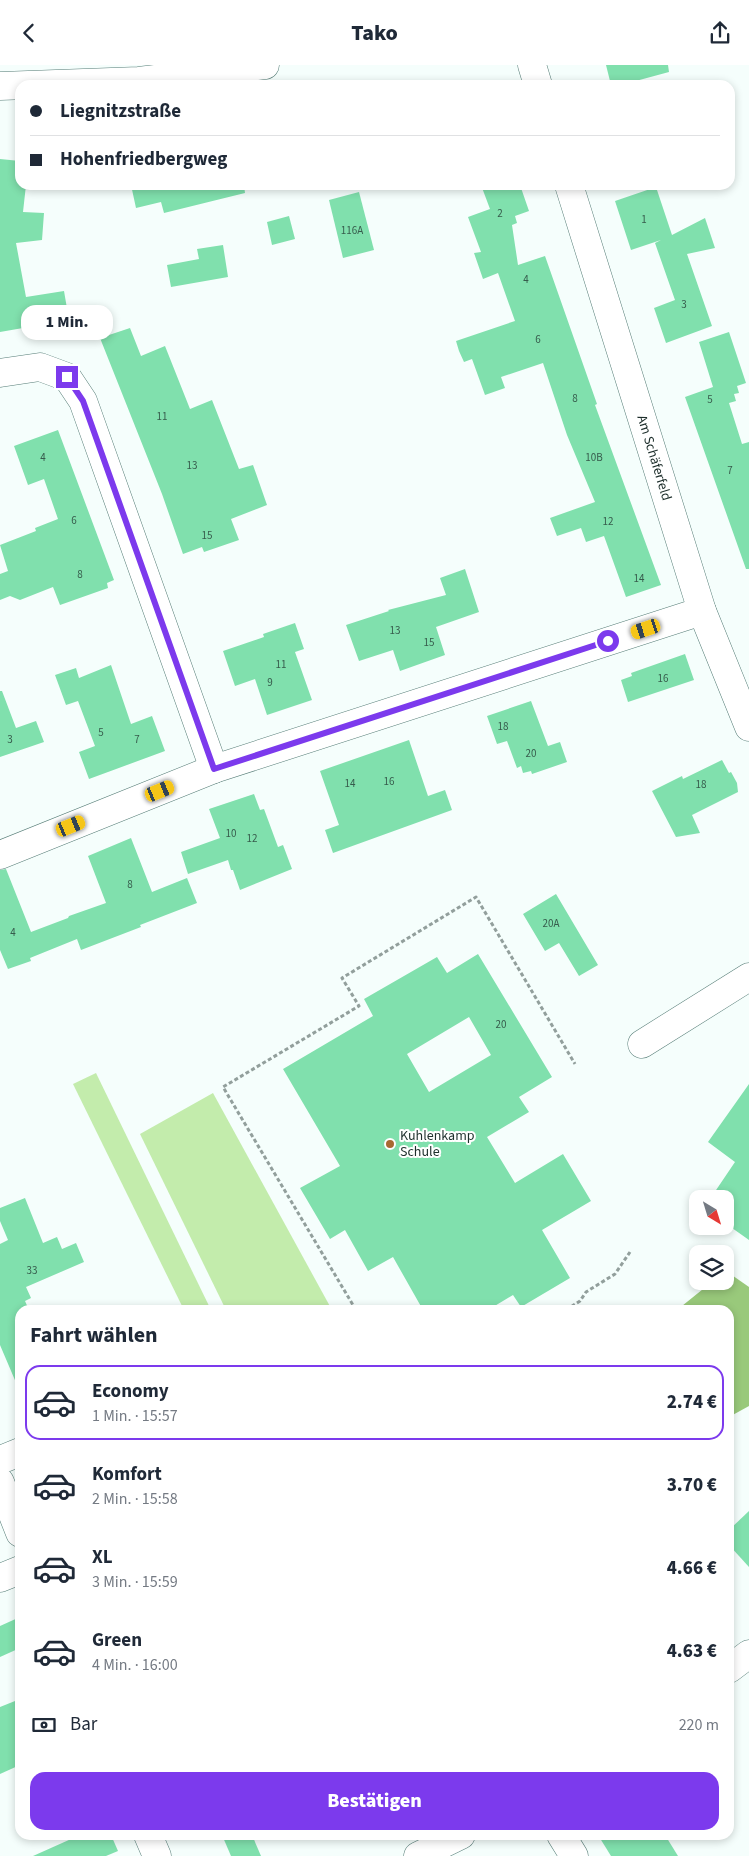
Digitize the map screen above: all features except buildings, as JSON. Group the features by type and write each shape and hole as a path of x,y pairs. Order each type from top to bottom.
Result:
{"street":[{"path":"147,80 265,65"},
{"path":"532,65 536,80"},
{"path":"0,85 15,85"},
{"name":"Am Schäferfeld","path":"571,190 702,611 749,727"},
{"path":"0,373 40,367 67,377 83,401 214,769"},
{"path":"0,855 214,769 702,611"},
{"path":"642,1044 749,977"},
{"path":"0,1461 15,1454"},
{"path":"0,1482 15,1520"},
{"path":"0,1577 15,1572"},
{"path":"734,1665 749,1653"},
{"path":"150,1840 157,1856"},
{"path":"418,1856 451,1840"},
{"path":"564,1840 574,1856"}],"path":[{"path":"353,1305 223,1087 359,1007 342,977 476,897 575,1063"},
{"path":"574,1305 580,1301 586,1293 615,1274 630,1252"}],"green space":[{"path":"96,1073 209,1305 182,1305 73,1084"},
{"path":"213,1093 329,1305 224,1305 140,1134"},
{"path":"734,1277 749,1287 749,1406 734,1414 734,1305 683,1305 702,1290 734,1290"}],"place":[{"name":"Kuhlenkamp Schule","path":"390,1144"}],"route":[{"path":"67,377 83,401 214,769 608,641"}]}
